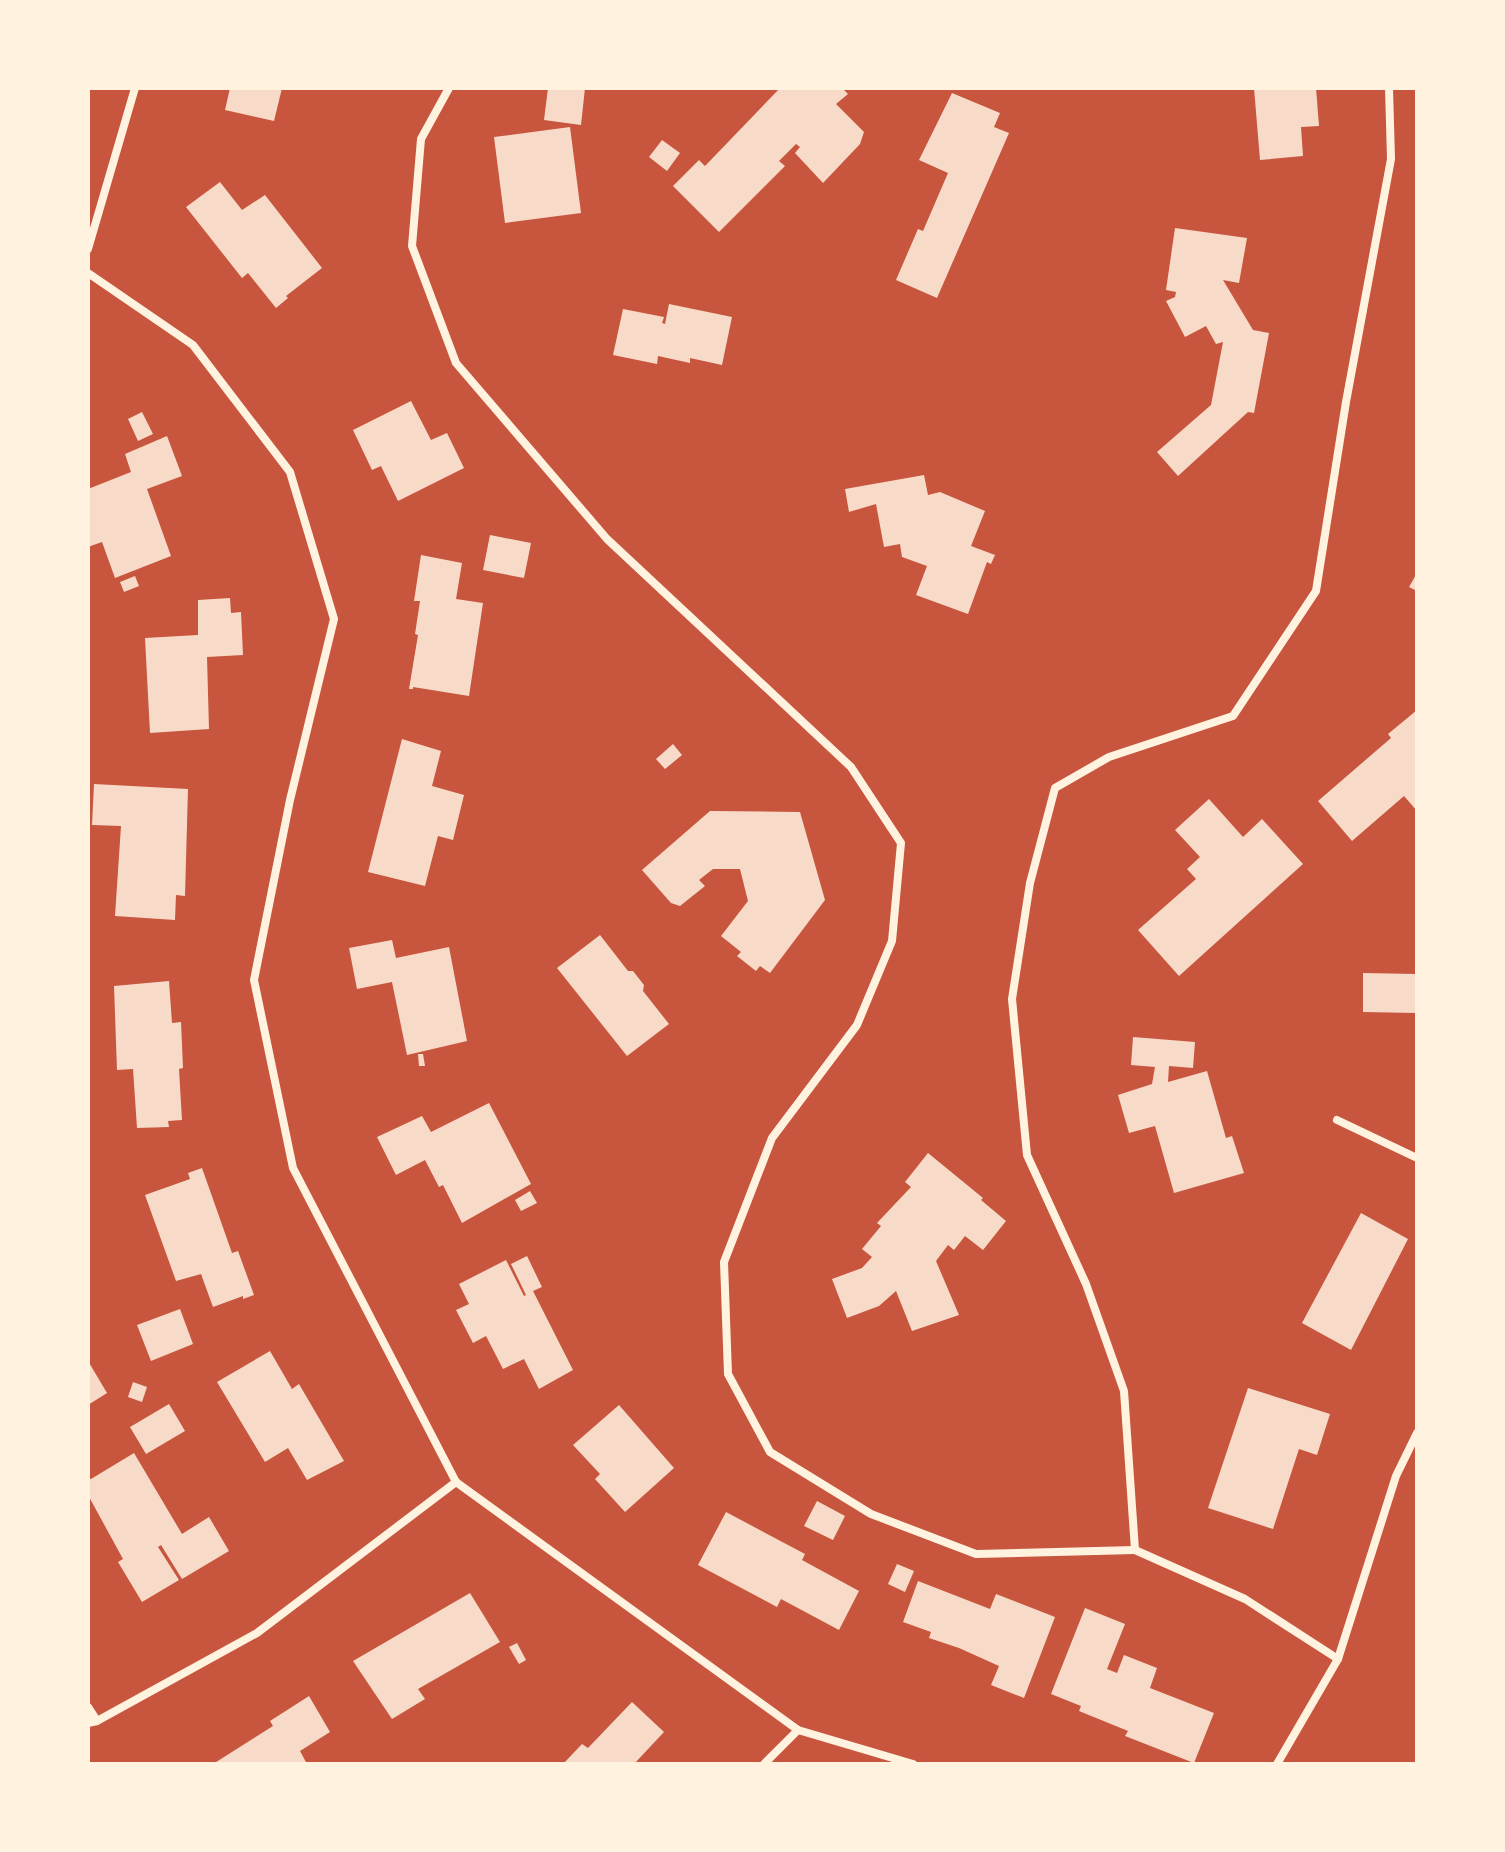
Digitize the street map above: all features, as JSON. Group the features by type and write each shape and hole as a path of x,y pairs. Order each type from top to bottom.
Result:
{"street":[{"path":"88,249 135,88"},
{"path":"449,88 421,139 412,246 456,363 607,539 851,767 901,843 892,941 857,1025 772,1138 724,1262 728,1374 770,1452 871,1514 976,1554 1135,1550 1245,1599 1338,1659"},
{"path":"1135,1550 1124,1391 1086,1284 1027,1155 1012,999 1030,883 1055,788 1109,757 1233,716 1316,591 1346,402 1391,159 1389,88"},
{"path":"88,273 193,345 290,472 334,619 290,800 254,980 293,1168 456,1482 798,1730 913,1764"},
{"path":"1337,1120 1417,1158"},
{"path":"1277,1764 1338,1659 1396,1476 1417,1433"},
{"path":"88,1707 92,1722 257,1633 456,1482"},
{"path":"764,1764 798,1730"}],"building":[{"path":"230,88 282,88 274,121 225,110"},
{"path":"548,88 585,88 581,125 544,120"},
{"path":"780,88 842,88 848,94 836,104 864,132 860,144 823,183 795,153 800,147 796,144 779,161 785,166 719,232 673,186 699,160 705,166"},
{"path":"1254,88 1316,88 1319,126 1301,127 1303,156 1260,160"},
{"path":"952,93 1000,113 994,127 1009,133 937,298 896,280 918,229 923,231 948,173 919,160"},
{"path":"570,127 581,213 505,223 494,137"},
{"path":"662,140 680,153 667,171 649,157"},
{"path":"220,182 242,210 265,195 322,268 286,296 288,298 276,308 248,273 242,278 186,207"},
{"path":"1175,228 1247,238 1239,283 1223,280 1253,330 1269,333 1254,413 1248,412 1178,476 1157,452 1211,405 1223,342 1216,344 1206,326 1185,337 1166,301 1175,297 1176,292 1166,290"},
{"path":"669,304 732,317 722,365 690,358 690,363 658,356 657,364 613,355 623,309 664,317 662,323 665,324"},
{"path":"411,401 431,440 447,433 464,468 398,501 381,466 372,470 353,430"},
{"path":"142,412 153,434 138,441 128,419"},
{"path":"167,436 182,476 147,489 171,556 115,578 102,542 88,547 88,489 131,472 125,454"},
{"path":"924,475 928,495 940,492 985,511 971,546 995,555 991,564 987,562 968,614 916,595 927,566 902,557 900,544 884,547 876,504 849,512 845,489"},
{"path":"490,535 531,543 524,578 483,570"},
{"path":"421,555 462,563 456,599 483,603 469,696 413,687 409,689 418,635 415,634 420,601 414,601"},
{"path":"1417,573 1417,591 1409,587"},
{"path":"135,576 139,586 124,592 120,582"},
{"path":"230,598 231,613 241,612 243,655 207,657 209,729 150,733 145,638 198,635 198,600"},
{"path":"1417,710 1417,811 1404,796 1352,841 1318,801 1391,738 1388,734"},
{"path":"402,739 441,751 432,786 464,795 453,840 438,836 425,886 368,872"},
{"path":"673,744 682,755 665,769 656,759"},
{"path":"94,784 188,789 185,896 176,895 175,920 115,916 121,826 92,825"},
{"path":"1209,799 1243,837 1262,819 1303,864 1179,976 1138,930 1196,879 1187,869 1200,857 1175,830"},
{"path":"710,811 800,812 825,900 770,973 760,966 756,971 737,956 741,952 721,936 748,901 740,869 713,869 699,880 705,886 680,906 671,903 642,870"},
{"path":"600,935 628,971 633,971 644,985 643,991 669,1024 627,1056 557,968"},
{"path":"392,940 396,958 449,947 467,1041 407,1055 392,982 357,989 349,948"},
{"path":"1363,973 1417,974 1416,1013 1363,1012"},
{"path":"169,981 172,1023 181,1022 183,1068 179,1069 182,1120 168,1121 169,1127 137,1128 133,1069 117,1070 114,986"},
{"path":"1133,1037 1195,1042 1193,1068 1169,1066 1168,1082 1207,1071 1226,1138 1232,1136 1244,1173 1174,1193 1155,1126 1129,1133 1118,1095 1152,1084 1155,1067 1131,1065"},
{"path":"418,1054 423,1054 425,1066 419,1066"},
{"path":"489,1103 531,1184 462,1223 443,1185 439,1187 425,1160 396,1175 377,1137 422,1116 431,1132"},
{"path":"928,1153 1006,1221 983,1250 965,1236 954,1250 948,1245 936,1261 959,1315 912,1331 896,1291 879,1306 847,1318 832,1279 862,1268 872,1257 862,1249 881,1226 877,1223 911,1187 905,1182"},
{"path":"202,1168 232,1253 238,1251 254,1295 213,1307 201,1274 176,1281 145,1195 190,1179 188,1173"},
{"path":"530,1191 537,1203 521,1211 515,1200"},
{"path":"1361,1213 1408,1239 1351,1350 1302,1323"},
{"path":"527,1256 542,1287 533,1291 573,1370 539,1389 524,1359 503,1369 486,1336 473,1343 456,1310 469,1304 459,1284 506,1260 526,1295 511,1264"},
{"path":"180,1309 193,1344 151,1361 137,1325"},
{"path":"270,1351 292,1389 299,1384 344,1461 307,1480 288,1448 265,1462 217,1382"},
{"path":"88,1361 107,1393 88,1405"},
{"path":"133,1382 147,1387 142,1402 128,1397"},
{"path":"1248,1388 1330,1414 1317,1455 1299,1449 1273,1529 1208,1508"},
{"path":"169,1404 185,1431 146,1454 130,1427"},
{"path":"619,1405 674,1468 625,1512 595,1479 600,1474 573,1445"},
{"path":"134,1453 182,1534 209,1517 229,1551 182,1579 161,1545 158,1547 179,1580 142,1602 118,1562 123,1559 88,1495 88,1478"},
{"path":"817,1501 845,1516 833,1540 804,1526"},
{"path":"726,1512 805,1554 802,1560 859,1591 839,1630 781,1599 777,1607 698,1565"},
{"path":"897,1564 914,1571 905,1592 888,1584"},
{"path":"918,1581 990,1609 996,1594 1055,1617 1024,1698 991,1685 999,1666 929,1638 931,1632 903,1622"},
{"path":"470,1593 500,1642 418,1689 425,1699 392,1719 353,1661"},
{"path":"1085,1608 1125,1624 1107,1669 1117,1673 1124,1655 1157,1668 1150,1688 1214,1713 1194,1763 1125,1736 1128,1731 1079,1711 1081,1706 1051,1694"},
{"path":"517,1643 526,1660 519,1664 509,1647"},
{"path":"309,1696 330,1732 300,1751 307,1764 213,1764 273,1726 270,1721"},
{"path":"632,1702 664,1732 634,1764 563,1764 582,1744 588,1748"}]}
